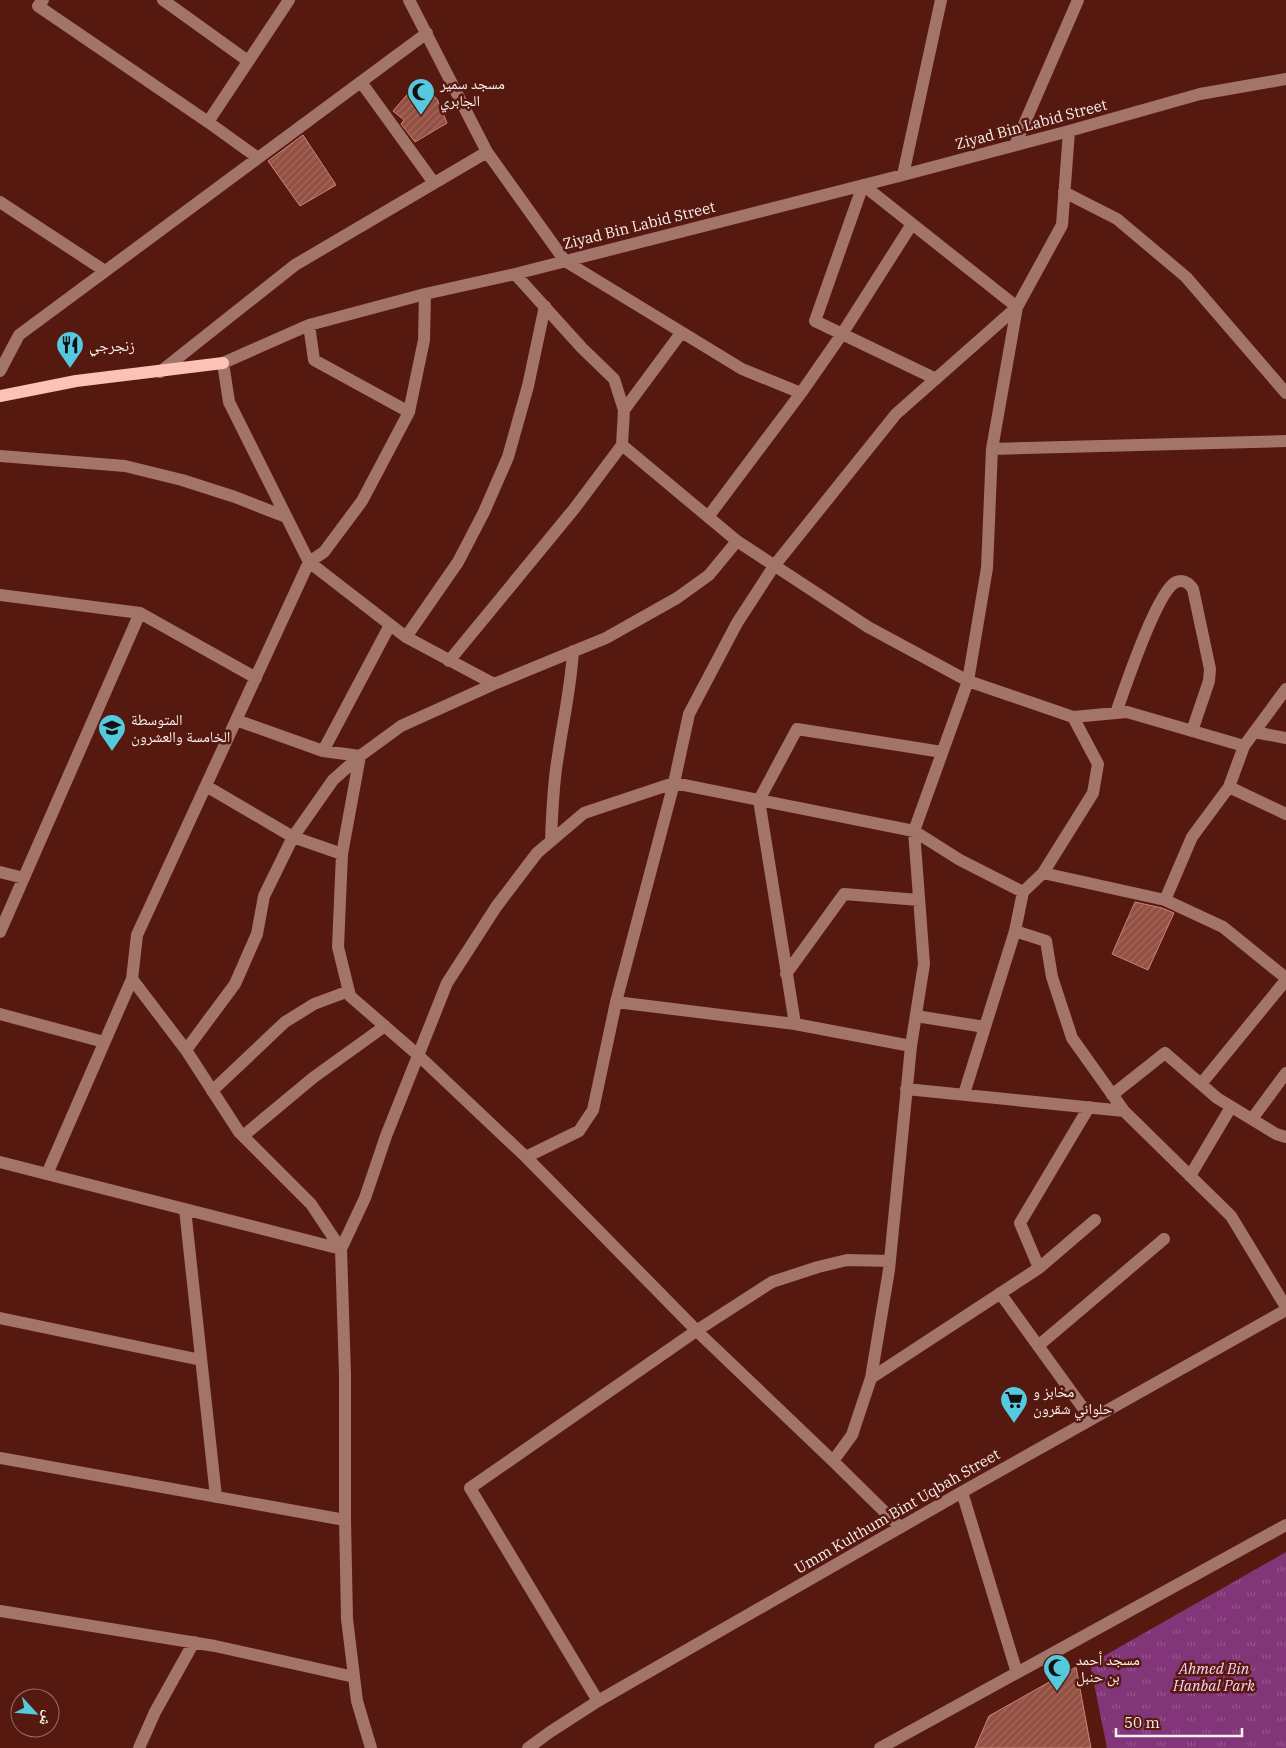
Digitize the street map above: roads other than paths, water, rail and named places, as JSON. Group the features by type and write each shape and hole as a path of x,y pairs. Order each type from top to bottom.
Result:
{"main road":[{"name":"Ziyad Bin Labid Street","path":"0,396 76,381 223,363"}],"street":[{"path":"43,0 38,6 258,158"},
{"path":"208,122 288,0"},
{"path":"410,0 487,152 565,261 742,370 800,393"},
{"path":"903,175 941,0"},
{"path":"1016,145 1078,0"},
{"path":"170,2 248,61"},
{"path":"0,371 19,335 426,33"},
{"name":"Ziyad Bin Labid Street","path":"223,363 309,325 425,294 515,274 903,175 1200,94 1286,79"},
{"path":"361,82 434,183"},
{"path":"833,1461 852,1435 871,1378 890,1261 906,1089 924,964 914,831 968,681 987,568 992,449 1017,308 1062,225 1070,131"},
{"path":"160,372 295,265 487,152"},
{"path":"936,379 815,321 863,185 1017,308"},
{"path":"1064,192 1118,219 1186,277 1286,393"},
{"path":"0,202 105,271"},
{"path":"708,517 842,334 912,224"},
{"path":"449,661 574,509 622,445 624,410 614,379 515,274"},
{"path":"47,1174 132,979 137,935 309,562 324,552 362,501 409,412 424,340 425,294"},
{"path":"406,637 458,562 484,512 508,457 528,386 545,306"},
{"path":"526,1157 579,1131 593,1110 616,1002 674,783 689,714 737,623 774,566 896,414 1017,308"},
{"path":"309,325 314,360 409,412"},
{"path":"624,410 681,333"},
{"path":"223,363 229,402 309,562 406,637 494,684"},
{"path":"992,449 1286,441"},
{"path":"622,445 737,541 868,627 968,681 1073,717 1127,712 1244,746"},
{"path":"0,456 124,466 182,480 235,496 286,517"},
{"path":"186,1050 235,984 256,934 264,896 294,837 332,780 360,756 401,726 494,684 606,638 677,598 709,574 737,541"},
{"path":"1116,713 1155,612 1171,586 1176,582 1182,581 1190,584 1193,588 1210,669 1209,681 1192,731"},
{"path":"0,595 140,613 256,678"},
{"path":"0,932 140,613"},
{"path":"323,751 390,625"},
{"path":"551,841 553,799 573,652"},
{"path":"1165,900 1192,837 1229,787 1244,746 1286,689"},
{"path":"964,1094 1015,931 1023,892 1043,873 1093,793 1098,764 1073,717"},
{"path":"236,720 323,751 360,756"},
{"path":"794,1024 758,800 797,729 942,752"},
{"path":"1254,732 1286,738"},
{"path":"360,756 342,854 338,947 350,996 418,1055 526,1157 696,1331 833,1461 900,1528"},
{"path":"370,1748 357,1701 347,1619 342,1248 365,1198 386,1136 447,983 496,907 537,853 584,813 674,783 914,831 960,860 1023,892"},
{"path":"206,786 294,837 342,854"},
{"path":"1229,787 1286,814"},
{"path":"0,872 24,878"},
{"path":"1043,873 1165,900 1223,927 1286,979 1201,1084"},
{"path":"786,974 844,894 919,900"},
{"path":"1015,931 1046,941 1052,978 1072,1038 1124,1111 1231,1216 1286,1308"},
{"path":"132,979 186,1050 243,1136 311,1204 342,1248"},
{"path":"212,1091 285,1022 314,1004 349,991"},
{"path":"616,1002 794,1024 911,1046"},
{"path":"0,1014 104,1042"},
{"path":"916,1016 985,1027"},
{"path":"243,1136 314,1077 385,1026"},
{"path":"1112,1095 1165,1053 1217,1098 1276,1134 1286,1136"},
{"path":"1252,1119 1286,1073"},
{"path":"906,1089 1124,1111"},
{"path":"1190,1176 1231,1106"},
{"path":"1039,1268 1020,1223 1089,1107"},
{"path":"0,1162 342,1248"},
{"path":"185,1209 216,1497"},
{"path":"871,1378 1039,1268 1095,1220"},
{"path":"1038,1346 1164,1239"},
{"path":"598,1701 470,1488 696,1331 772,1282 847,1260 890,1261"},
{"path":"1000,1293 1091,1419"},
{"name":"Umm Kulthum Bint Uqbah Street","path":"528,1748 598,1701 1286,1308"},
{"path":"0,1318 201,1360"},
{"path":"0,1458 345,1520"},
{"path":"962,1492 1017,1673"},
{"path":"880,1748 1286,1525"},
{"path":"0,1611 194,1642 354,1677"},
{"path":"139,1748 155,1712 194,1642"}],"place":[{"name":"مسجد سمير الجابري","path":"421,116"},
{"name":"زنجرجي","path":"70,369"},
{"name":"المتوسطة الخامسة والعشرون","path":"112,752"},
{"name":"مخابز و حلواني شقرون","path":"1014,1424"},
{"name":"مسجد أحمد بن حنبل","path":"1057,1692"}],"park label":[{"name":"Ahmed Bin Hanbal Park","path":"1214,1676"}]}
